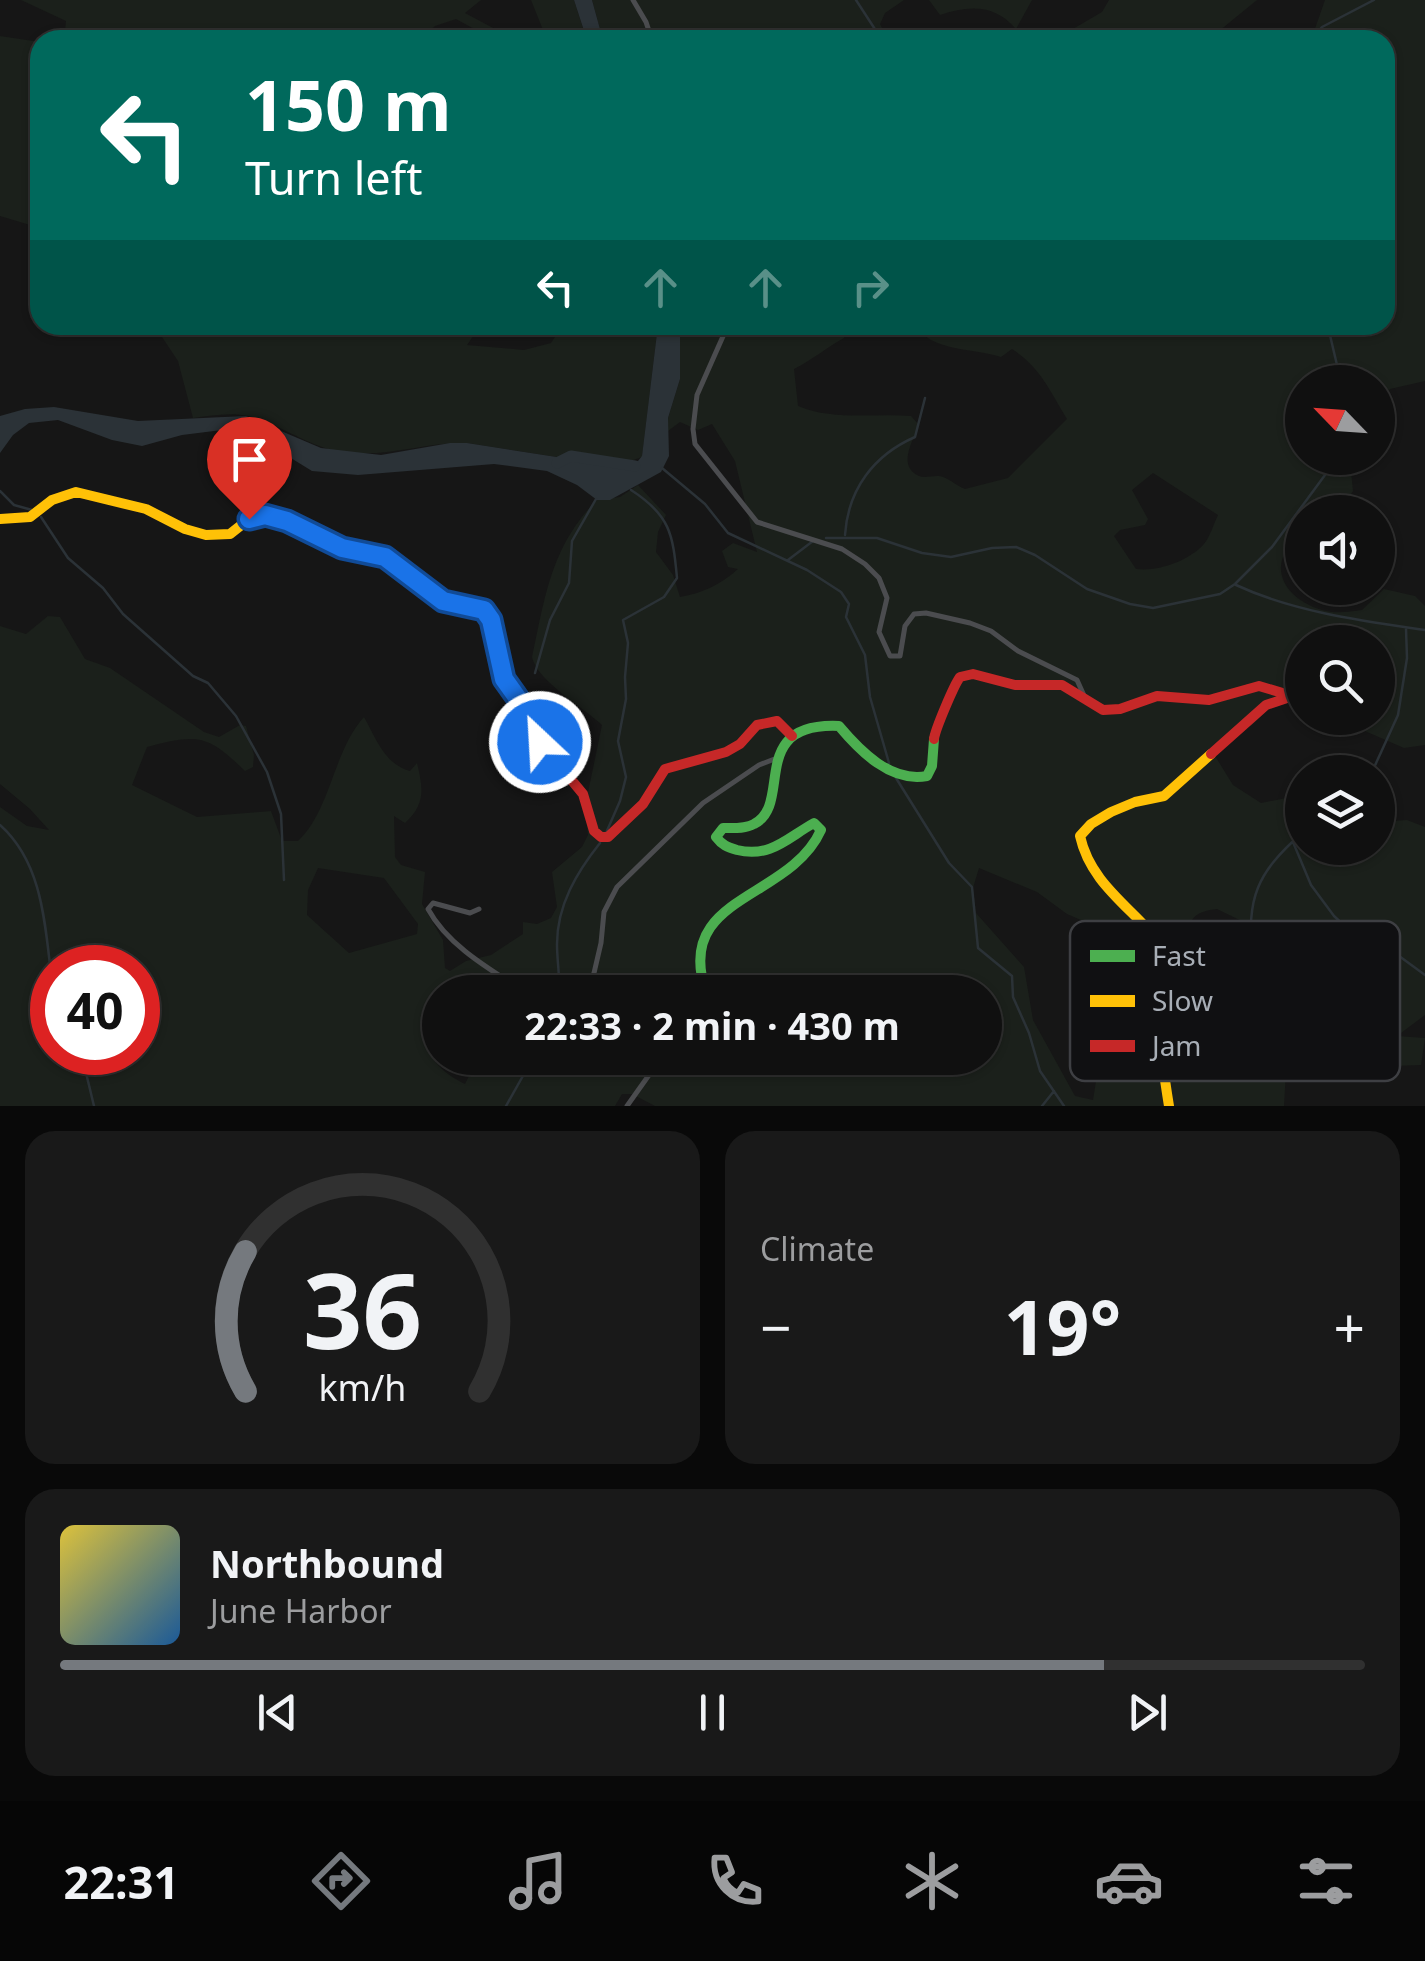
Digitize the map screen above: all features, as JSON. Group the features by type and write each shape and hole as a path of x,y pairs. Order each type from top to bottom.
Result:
{"street":[{"path":"633,0 649,30"},
{"path":"724,335 697,395 692,429 695,444 757,522 842,549 879,578 887,603 878,623 879,632 890,656 900,656 905,626 914,614 970,623 1077,680 1088,703"},
{"path":"0,519 30,517 52,500 76,492 146,509 185,530 206,535 230,534 249,519 265,515 287,521 342,548 385,557 443,601 480,608 488,614 504,679 526,710 540,742 583,794 594,831 600,837 608,837 643,804 658,774 665,769 726,753 739,746 762,720 781,722 792,736"},
{"path":"702,975 698,960 706,932 805,856 821,834 819,826 811,824 778,849 753,854 716,841 723,828 748,828 759,823 765,814 782,746 814,724 839,726 873,760 920,780 928,776 932,766 935,730 944,718 952,689 960,677 973,674 1016,685 1062,685 1104,710 1120,709 1157,696 1209,700 1258,686 1279,690 1288,696 1255,714 1164,796 1111,812 1080,836 1107,889 1138,921"},
{"path":"594,975 604,912 617,887 704,803 759,765 777,758"},
{"path":"479,909 470,913 434,903 428,909 435,922 474,958 500,975"},
{"path":"627,1106 650,1075"},
{"path":"1165,1081 1169,1106"}],"shaded area":[{"path":"21,0 481,0 465,13 496,30 476,30 456,19 430,30 65,30 66,21"},
{"path":"531,0 574,0 584,30 543,30"},
{"path":"574,0 592,0 600,30 584,30"},
{"path":"592,0 904,0 885,13 880,24 883,30 600,30"},
{"path":"929,0 1032,0 1016,29 999,15 981,9 940,15"},
{"path":"1109,0 1257,0 1220,30 1071,30 1102,12"},
{"path":"1325,0 1425,0 1425,381 1395,388 1395,365 1285,365 1285,475 1351,475 1353,491 1350,495 1285,495 1285,554 1281,568 1285,605 1308,605 1337,612 1362,610 1367,605 1395,605 1395,591 1415,596 1425,606 1425,745 1404,748 1374,735 1395,735 1395,625 1285,625 1285,693 1252,725 1212,751 1233,785 1261,803 1285,798 1285,865 1395,865 1395,821 1407,820 1425,827 1425,1015 1400,1034 1400,921 1242,921 1217,909 1203,912 1192,921 1083,921 1037,892 979,868 973,888 976,913 1024,967 1033,1020 1075,1096 1093,1100 1096,1081 1285,1081 1284,1106 655,1106 632,1094 622,1094 615,1106 0,1106 0,807 27,826 49,830 0,784 0,626 26,634 48,616 60,617 85,659 110,668 204,732 219,737 240,725 246,726 254,755 253,767 245,771 221,750 201,740 178,740 147,747 132,785 197,817 271,811 282,841 298,841 309,828 345,746 364,717 394,763 410,771 417,763 420,802 405,823 394,816 395,857 401,865 425,872 422,904 443,940 445,968 450,971 466,961 491,955 523,934 523,922 537,924 551,918 557,907 552,872 582,847 588,835 585,807 602,725 551,684 532,657 552,573 582,517 597,500 620,497 638,485 666,515 658,532 656,552 673,575 680,597 711,587 738,569 728,567 722,551 733,543 757,552 735,461 712,424 698,430 680,422 668,431 680,379 680,335 845,335 794,369 798,406 840,415 911,416 919,425 908,452 912,472 922,477 943,477 965,489 1008,478 1067,419 1037,372 1012,349 1001,357 942,345 924,335 1395,335 1395,30 1314,30","holes":["1153,473 1218,515 1198,550 1153,569 1136,569 1114,536 1120,530 1145,525 1148,519 1132,490","318,868 384,878 418,924 417,934 349,953 307,915 308,890"]},
{"path":"0,36 30,40 30,225 0,216"},
{"path":"161,335 474,335 467,345 524,350 551,343 556,335 657,335 642,457 622,464 467,443 376,453 343,452 248,416 193,418 178,361"},
{"path":"657,335 680,335 680,379 668,418 669,456 661,472 610,500 597,500 547,471 494,464 358,475 312,471 268,444 222,430 142,446 112,440 58,420 29,423 13,435 0,453 0,416 54,407 138,421 246,416 321,448 381,455 467,443 602,464 638,461 642,456"},
{"path":"1400,1036 1425,1038 1421,1065 1400,1066"}],"waterway":[{"path":"856,0 876,30"},
{"path":"1319,30 1374,0"},
{"path":"1330,335 1337,365"},
{"path":"845,535 858,489 887,453 915,437 925,398"},
{"path":"557,463 571,456 635,466"},
{"path":"662,468 705,504 728,533 807,570 841,592 849,604 846,617 865,655 870,697 889,763"},
{"path":"826,538 877,538 922,553 951,557 1016,547 1087,589 1153,608 1220,594 1235,584 1272,547 1325,475"},
{"path":"606,833 626,777 618,741 626,699 628,643 623,620 664,597 677,578 674,549 662,517 631,490"},
{"path":"0,491 14,505 32,510"},
{"path":"535,673 550,620 569,583 572,541 596,499"},
{"path":"41,517 68,558 103,588 123,614 193,676 208,683 236,716 267,772 281,814 284,880"},
{"path":"788,560 813,541"},
{"path":"1236,585 1305,609 1425,630"},
{"path":"1380,755 1398,715 1407,658 1406,629"},
{"path":"896,778 949,863 972,887 978,948 1012,976 1013,997 1040,1071 1064,1106"},
{"path":"0,825 26,858 34,878 47,945"},
{"path":"558,975 560,916 576,877 600,843"},
{"path":"1251,921 1258,888 1285,849"},
{"path":"1303,865 1311,885 1339,921"},
{"path":"1400,957 1425,975"},
{"path":"87,1075 94,1106"},
{"path":"506,1106 523,1075"},
{"path":"1042,1106 1054,1091"}],"traffic: fast":[{"path":"703,975 700,960 706,936 719,917 785,872 806,853 821,830 814,823 778,845 749,852 733,849 716,837 723,828 750,826 765,814 782,750 792,737 810,728 839,726 877,763 914,777 927,776 932,766 934,739"}],"traffic: slow":[{"path":"0,519 30,517 52,500 76,492 146,509 206,535 230,534 249,519 265,515 287,521 341,547 385,557 443,601 457,604"},
{"path":"1141,921 1094,869 1080,836 1111,812 1164,796 1211,754"},
{"path":"1165,1081 1169,1106"}],"traffic: jam":[{"path":"457,604 488,614 504,679 526,710 540,742 583,794 594,831 601,837 608,837 643,804 665,769 726,752 740,744 757,725 777,721 792,736"},
{"path":"934,739 957,682 960,677 973,674 1015,685 1062,685 1103,710 1120,709 1157,696 1209,700 1259,686 1286,694 1287,698 1266,705 1211,754"}],"route":[{"path":"249,519 258,514 287,521 342,548 385,557 443,601 484,610 491,620 504,679 526,710 540,742"}]}
